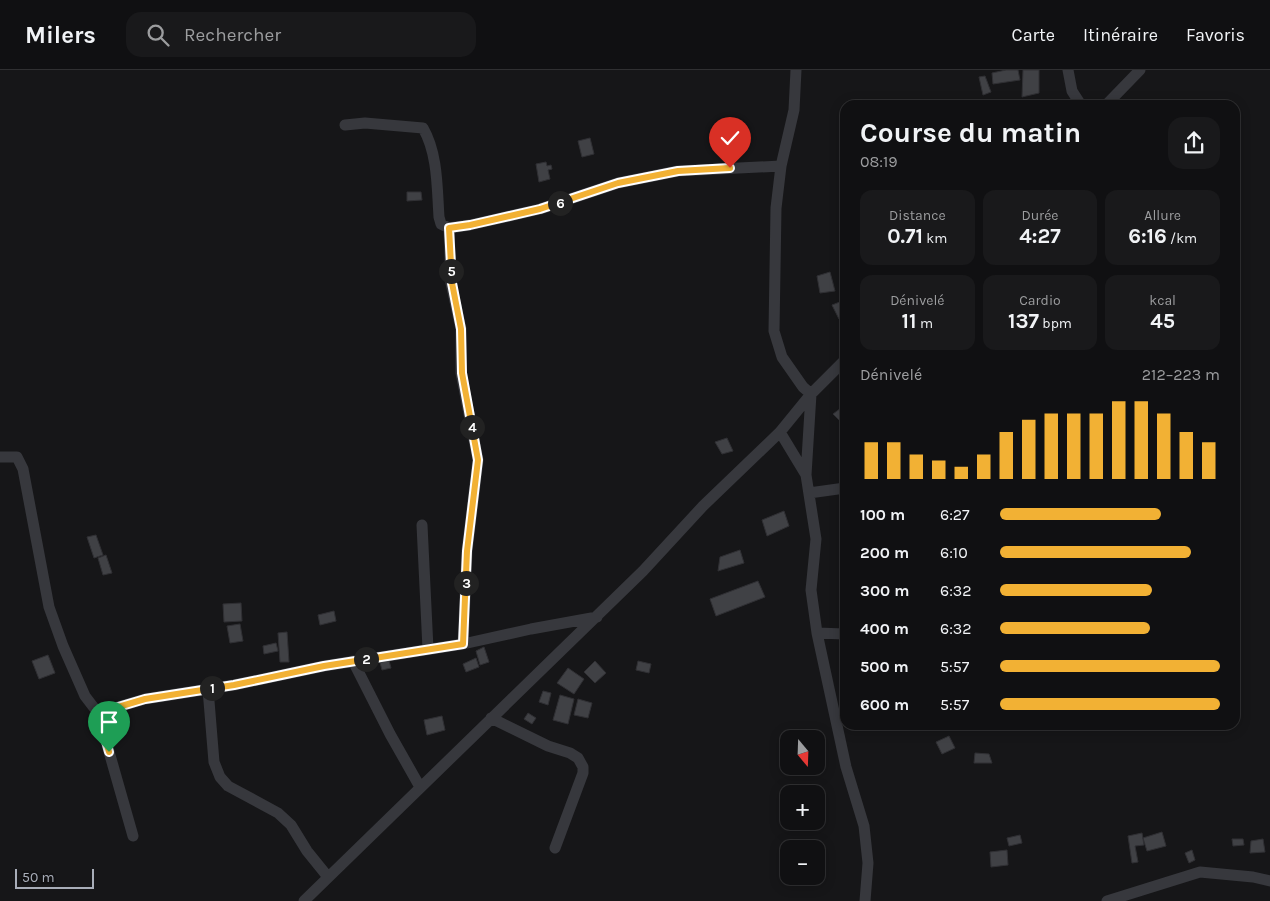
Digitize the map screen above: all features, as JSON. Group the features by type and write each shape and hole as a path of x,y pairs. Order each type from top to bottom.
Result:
{"street":[{"path":"796,70 794,110 781,166 776,208 774,331 782,357 810,394 806,475 816,539 811,590 817,633 846,767 864,826 868,863 865,901"},
{"path":"1068,70 1072,91 1078,100"},
{"path":"1111,100 1140,70"},
{"path":"345,125 365,123 424,128 431,141 439,218 441,224 449,228 540,209 618,183 678,171 781,166"},
{"path":"449,228 452,283 461,329 462,373 478,460 467,551 463,644"},
{"path":"304,901 643,571 703,506 780,432 810,394 840,365"},
{"path":"780,432 806,475"},
{"path":"0,457 17,457 23,469 49,607 63,646 85,696 98,713 133,836"},
{"path":"809,493 840,489"},
{"path":"422,524 428,649"},
{"path":"98,713 145,699 353,661 463,644 531,628 597,617"},
{"path":"817,633 840,634"},
{"path":"353,661 420,787"},
{"path":"208,689 214,762 220,777 228,786 278,813 291,825 307,851 328,877"},
{"path":"491,718 548,746 570,753 578,758 583,767 584,773 555,848"},
{"path":"1107,901 1200,872 1270,881"}],"building":[{"path":"1018,70 1020,80 993,84 992,73"},
{"path":"1023,70 1039,70 1039,93 1022,97"},
{"path":"985,76 991,92 983,95 979,77"},
{"path":"590,138 594,154 582,157 578,141"},
{"path":"546,162 547,166 551,165 552,169 548,170 550,179 539,182 536,164"},
{"path":"407,192 421,192 422,200 407,201"},
{"path":"830,272 835,291 820,293 817,276"},
{"path":"840,302 840,318 839,319 832,305"},
{"path":"840,409 840,421 833,414"},
{"path":"727,438 733,451 722,454 715,442"},
{"path":"784,511 789,526 767,536 762,520"},
{"path":"96,535 103,555 94,558 87,537"},
{"path":"740,550 744,563 718,571 720,557"},
{"path":"106,555 112,573 103,575 98,558"},
{"path":"758,581 765,597 716,616 710,599"},
{"path":"241,603 242,621 224,622 223,604"},
{"path":"334,611 336,621 320,625 318,615"},
{"path":"240,624 243,641 230,643 227,626"},
{"path":"287,632 289,662 280,662 278,633"},
{"path":"276,643 278,651 264,654 263,646"},
{"path":"484,647 489,662 480,665 476,651"},
{"path":"48,655 55,673 39,679 32,661"},
{"path":"388,657 391,668 382,670 379,659"},
{"path":"476,658 479,667 466,672 463,664"},
{"path":"595,661 606,673 595,683 584,672"},
{"path":"638,661 651,664 649,673 636,670"},
{"path":"568,668 584,679 574,694 557,683"},
{"path":"543,691 551,693 548,705 539,702"},
{"path":"560,695 574,699 568,724 553,720"},
{"path":"578,699 592,703 588,718 574,715"},
{"path":"528,713 536,718 532,724 524,719"},
{"path":"442,716 445,730 427,735 424,720"},
{"path":"949,736 955,748 942,754 936,742"},
{"path":"975,753 989,754 992,763 974,763"},
{"path":"1162,832 1166,846 1147,851 1143,838"},
{"path":"1142,833 1144,845 1135,846 1138,862 1132,863 1128,836"},
{"path":"1020,835 1022,843 1009,846 1007,838"},
{"path":"1232,839 1243,839 1244,845 1233,846"},
{"path":"1263,839 1265,852 1250,853 1251,841"},
{"path":"1007,850 1008,865 991,867 990,852"},
{"path":"1192,850 1195,860 1189,863 1185,853"}],"route":[{"path":"109,752 98,713 119,706 145,699 234,685 324,666 463,644 467,551 478,460 462,373 461,329 452,283 449,228 540,209 618,183 678,171 730,168"}]}
